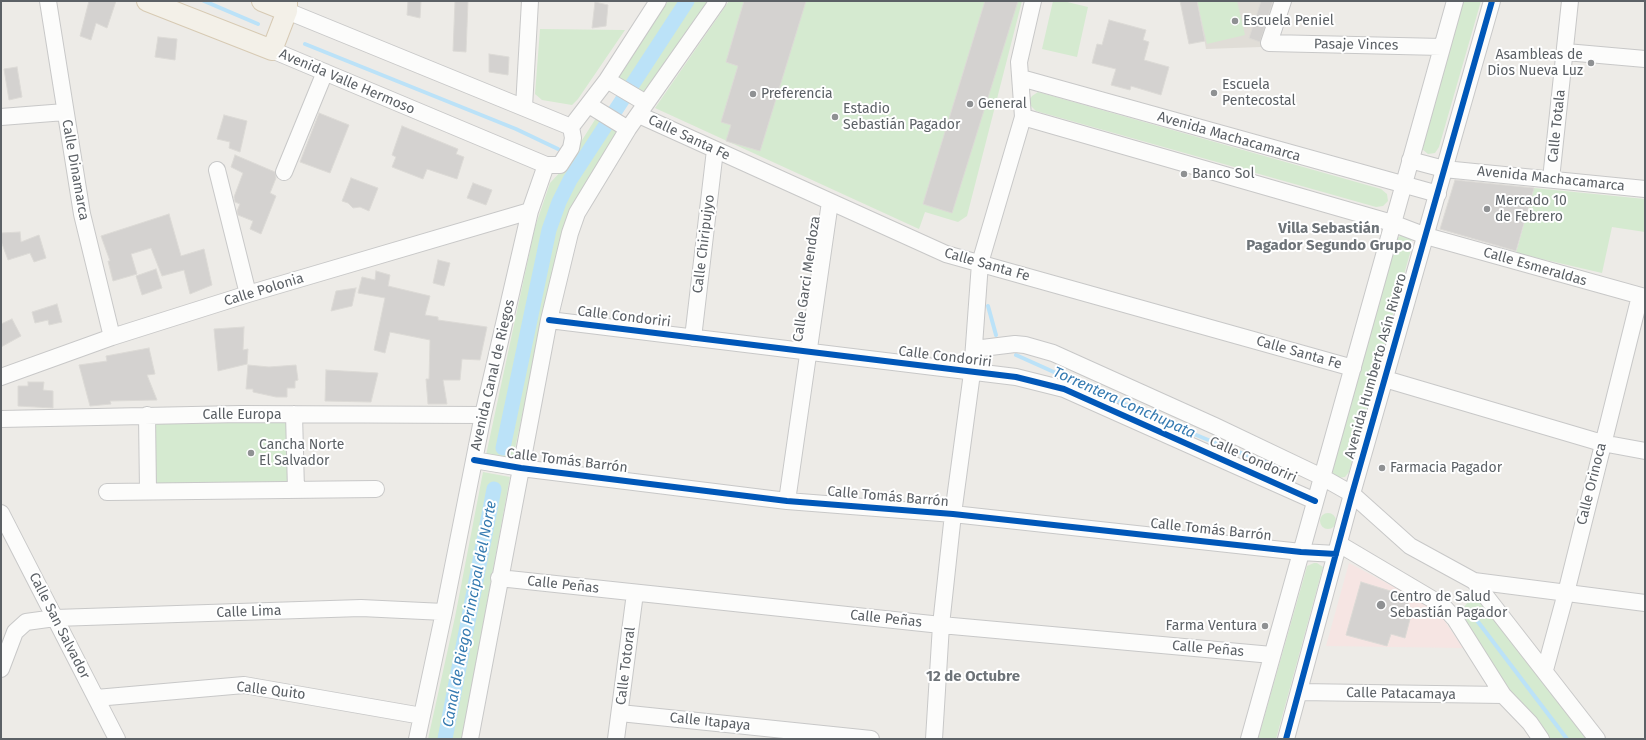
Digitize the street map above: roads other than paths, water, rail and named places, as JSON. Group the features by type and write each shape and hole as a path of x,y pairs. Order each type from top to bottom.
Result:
{"main road":[{"name":"Avenida Valle Hermoso","path":"147,1 272,50"},
{"path":"262,1 287,6 272,50"}],"street":[{"name":"Calle Dinamarca","path":"48,1 82,214 112,337"},
{"path":"524,107 530,1"},
{"path":"546,165 560,165 571,148 573,138 571,127 607,80 658,1"},
{"path":"470,739 499,578 549,320 570,233 616,122 718,1"},
{"path":"934,739 941,625 953,514 972,373 980,263 1023,117 1019,62 1033,1"},
{"name":"Pasaje Vinces","path":"1283,1 1269,43 1442,47"},
{"name":"Avenida Humberto Asín Rivero","path":"1248,739 1455,1"},
{"name":"Avenida Humberto Asín Rivero","path":"1286,739 1352,494 1492,1"},
{"name":"Calle Totala","path":"1551,179 1566,52 1570,1"},
{"path":"287,6 571,127"},
{"name":"Avenida Valle Hermoso","path":"272,50 546,165"},
{"path":"1566,52 1645,59"},
{"path":"284,172 325,72"},
{"name":"Avenida Machacamarca","path":"1021,78 1438,194"},
{"path":"607,80 635,100"},
{"name":"Calle Santa Fe","path":"635,100 715,150 946,254 1353,368"},
{"path":"589,105 616,122"},
{"path":"1,116 65,112"},
{"path":"1023,117 1392,223 1426,236"},
{"name":"Calle Chiripujyo","path":"693,338 715,150"},
{"name":"Avenida Machacamarca","path":"1410,160 1444,169 1645,189"},
{"name":"Avenida Canal de Riegos","path":"417,739 444,612 482,415 530,211 546,165"},
{"path":"217,170 248,294"},
{"name":"Calle Garci Mendoza","path":"787,501 830,202"},
{"name":"Calle Polonia","path":"1,377 112,337 248,294 530,211"},
{"name":"Calle Esmeraldas","path":"1426,236 1642,297"},
{"name":"Calle Orinoca","path":"1545,670 1566,593 1602,444 1642,297"},
{"name":"Calle Condoriri","path":"549,320 972,373 1016,377 1064,389 1315,501"},
{"path":"974,349 1015,344 1025,345 1053,353 1216,426 1322,477 1352,494 1410,546 1474,581 1645,603"},
{"path":"1385,379 1602,444 1645,451"},
{"path":"294,414 296,490"},
{"path":"147,415 148,491"},
{"name":"Calle Europa","path":"1,420 147,415 482,415"},
{"name":"Calle Tomás Barrón","path":"474,460 520,468 787,501 953,514 1301,552 1337,549"},
{"path":"107,492 376,488"},
{"name":"Calle San Salvador","path":"1,514 117,739"},
{"path":"1337,549 1442,605 1455,619 1503,695 1530,723 1541,739"},
{"name":"Calle Peñas","path":"499,578 941,625 1272,655"},
{"path":"1474,581 1545,670 1597,739"},
{"name":"Calle Totoral","path":"616,739 636,593"},
{"name":"Calle Lima","path":"1,669 15,632 26,622 55,618 361,608 444,612"},
{"name":"Calle Quito","path":"96,698 244,685 422,716"},
{"name":"Calle Patacamaya","path":"1299,692 1503,695"},
{"name":"Calle Itapaya","path":"620,713 871,739"},
{"path":"1526,739 1530,723"}],"waterway":[{"path":"204,1 258,24"},
{"name":"Canal de Riego Principal del Norte","path":"503,448 549,230 559,202 570,180 687,1"},
{"path":"305,44 516,129 558,149"},
{"name":"Torrentera Conchupata","path":"988,306 996,335"},
{"name":"Torrentera Conchupata","path":"1016,355 1165,422 1230,449 1290,471"},
{"name":"Canal de Riego Principal del Norte","path":"445,739 494,489"},
{"name":"Torrentera Conchupata","path":"1469,610 1567,739"}],"place":[{"name":"Escuela Peniel","path":"1235,21"},
{"name":"Asambleas de Dios Nueva Luz","path":"1591,63"},
{"name":"Escuela Pentecostal","path":"1214,93"},
{"name":"Preferencia","path":"753,94"},
{"name":"General","path":"970,104"},
{"name":"Estadio Sebastián Pagador","path":"835,117"},
{"name":"Banco Sol","path":"1184,174"},
{"name":"Mercado 10 de Febrero","path":"1487,209"},
{"name":"Cancha Norte El Salvador","path":"251,453"},
{"name":"Farmacia Pagador","path":"1382,468"},
{"name":"Centro de Salud Sebastián Pagador","path":"1381,605"},
{"name":"Farma Ventura","path":"1265,626"}],"district":[{"name":"Villa Sebastián Pagador Segundo Grupo","path":"1329,238"},
{"name":"12 de Octubre","path":"973,677"}]}
